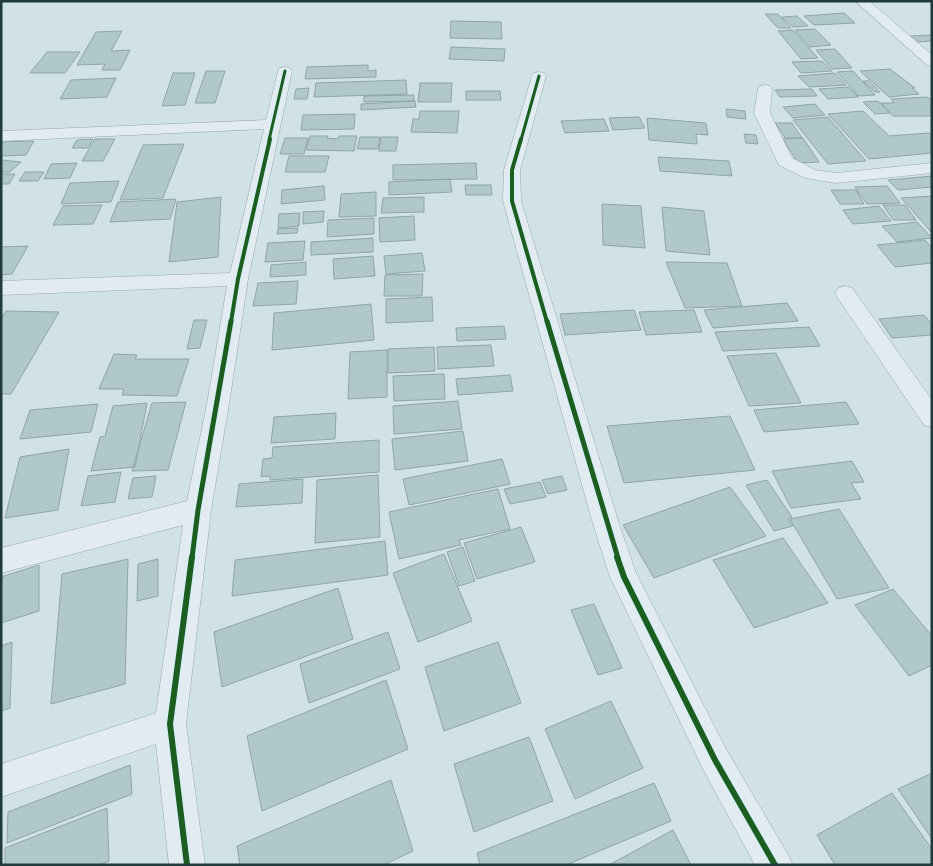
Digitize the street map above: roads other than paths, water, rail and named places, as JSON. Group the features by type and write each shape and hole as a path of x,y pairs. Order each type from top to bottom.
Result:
{"street":[{"path":"861,1 932,62"},
{"path":"187,865 170,724 198,510 218,404 238,279 285,71"},
{"path":"539,76 512,170 512,201 606,524 624,577 650,633 715,760 775,865"},
{"path":"765,89 762,113 785,161 811,174 836,178 932,168"},
{"path":"1,136 273,124"},
{"path":"1,288 238,279"},
{"path":"845,293 932,418"},
{"path":"1,561 198,510"},
{"path":"1,781 170,724"}]}
